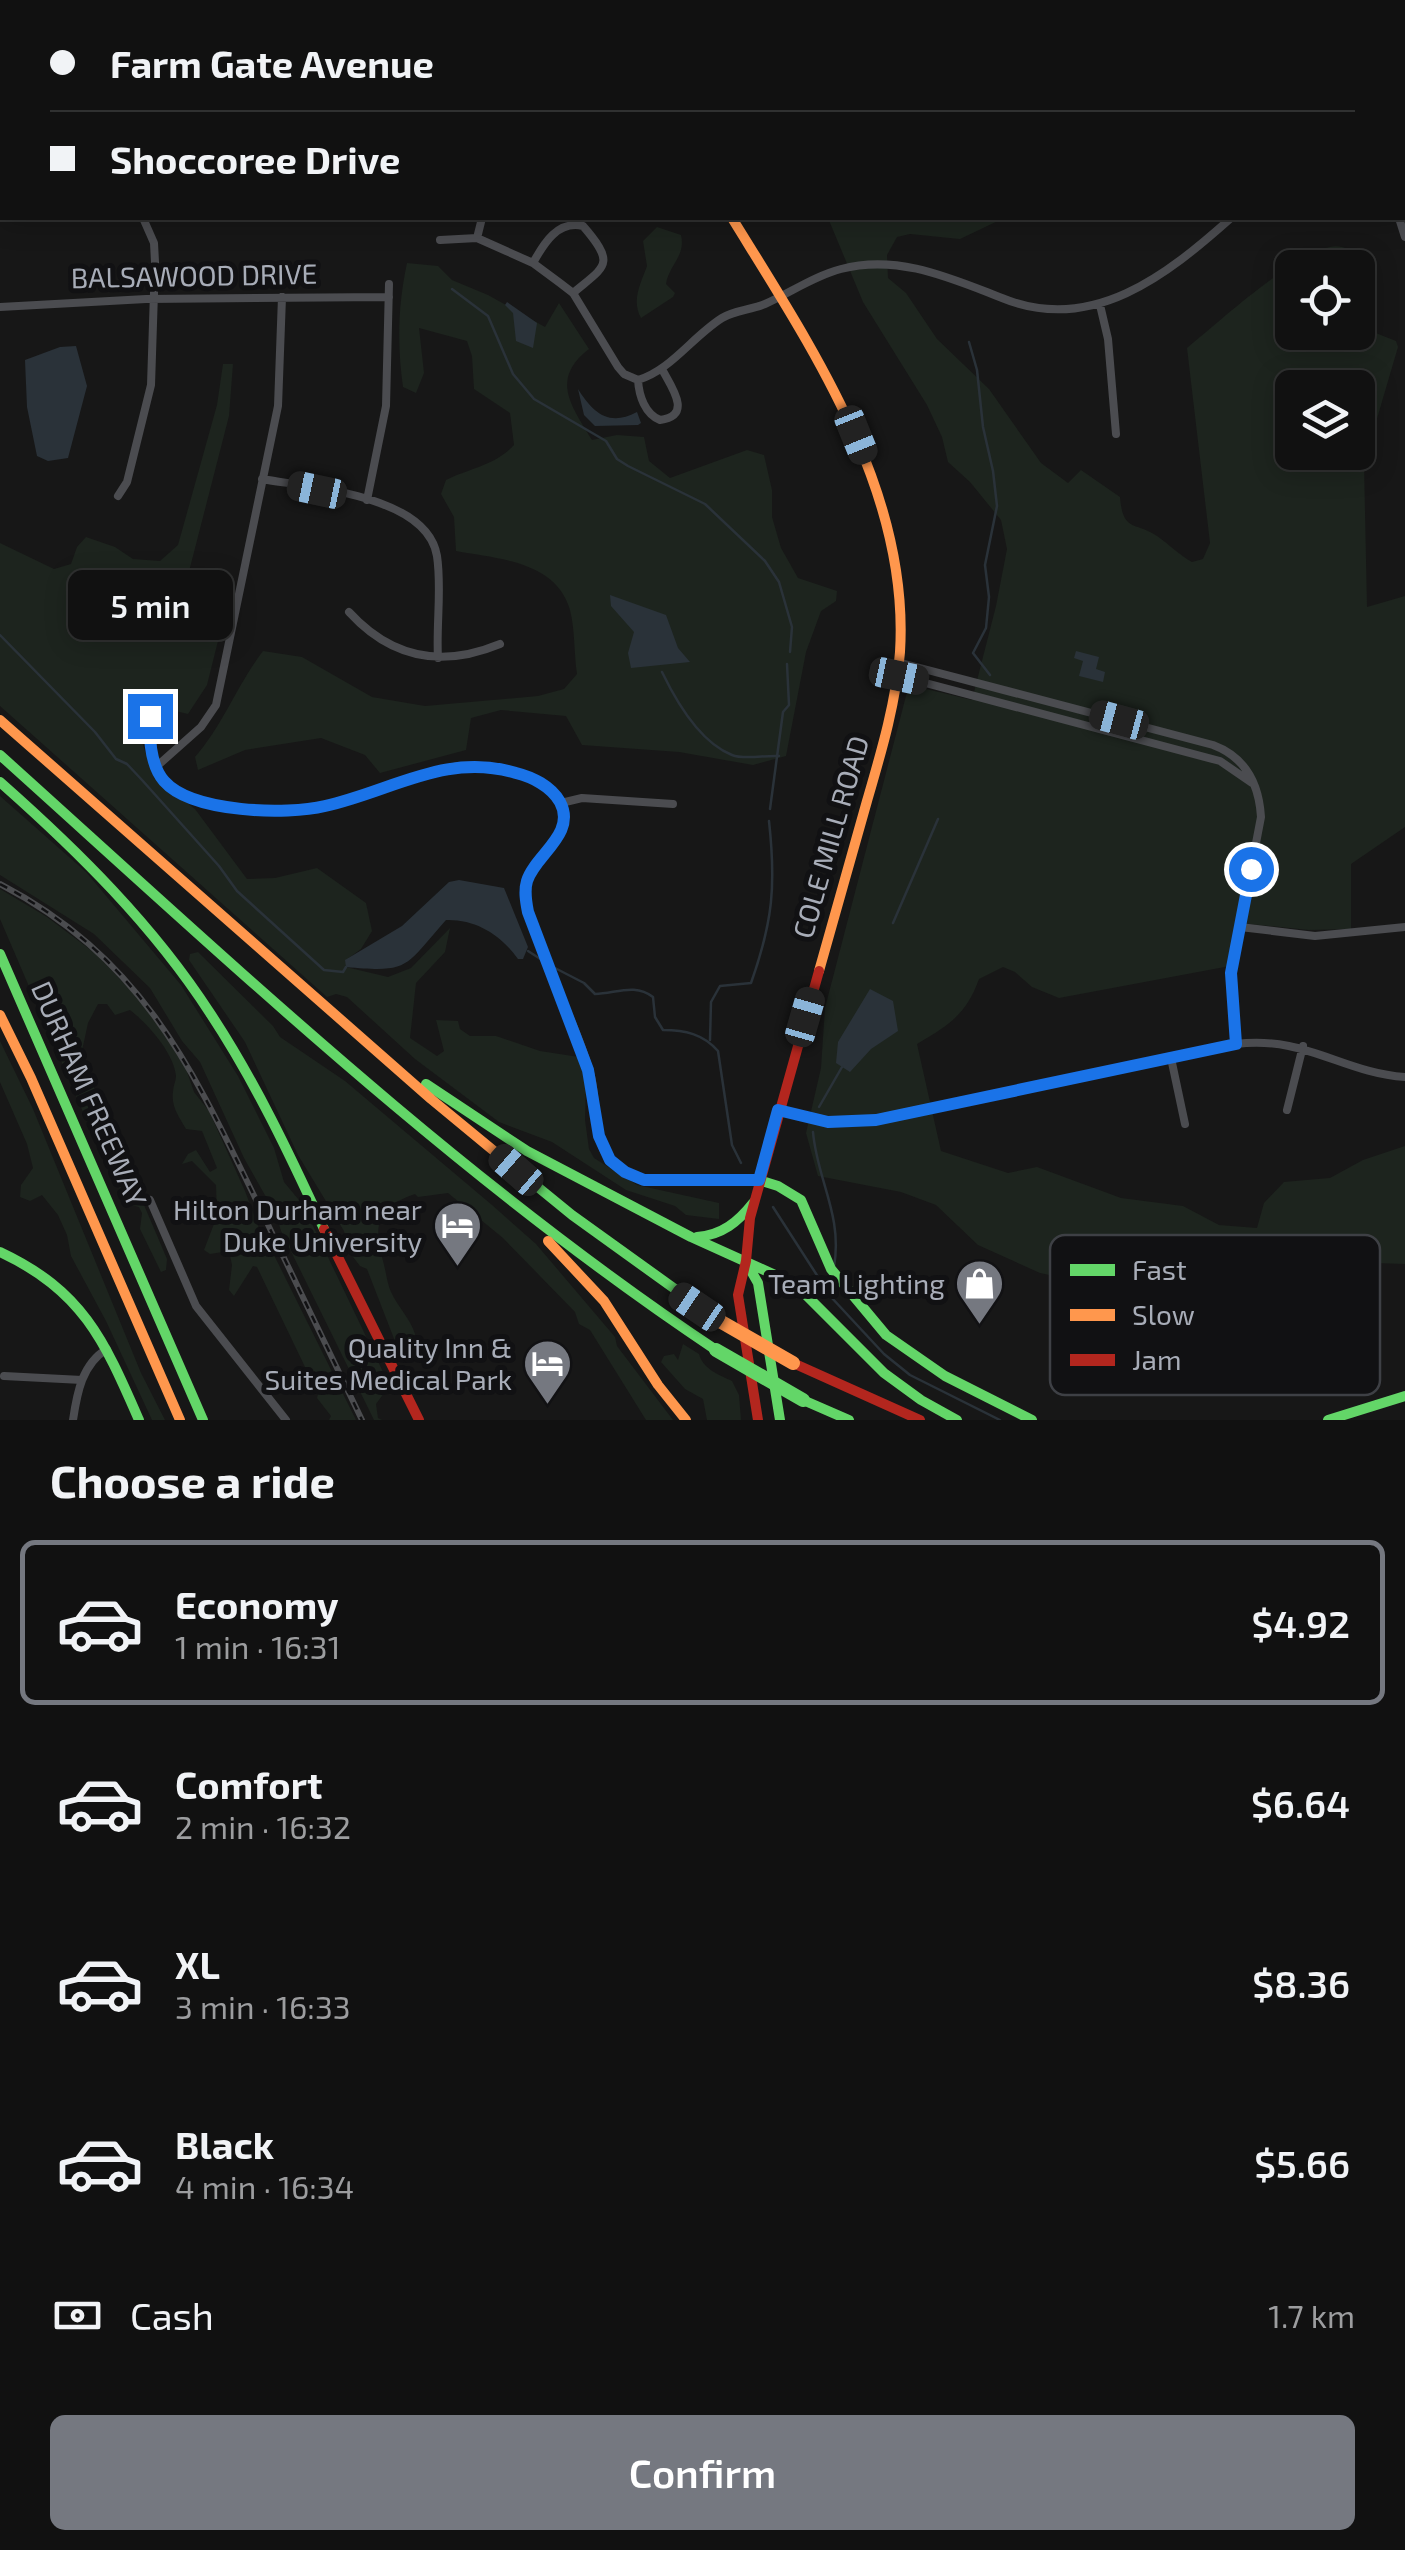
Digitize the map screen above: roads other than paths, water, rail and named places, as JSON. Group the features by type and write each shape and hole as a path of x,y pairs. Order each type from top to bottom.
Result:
{"main road":[{"name":"COLE MILL ROAD","path":"733,220 847,414 884,509 900,584 900,670 877,770 753,1203 738,1295 758,1420"},
{"path":"0,720 390,1065 572,1216 718,1320 793,1363 920,1420"},
{"path":"0,755 280,1004 514,1203 644,1302 716,1350 804,1400 849,1420"},
{"path":"0,782 113,889 211,1014 272,1124 419,1420"},
{"name":"DURHAM FREEWAY","path":"0,954 203,1420"},
{"name":"DURHAM FREEWAY","path":"0,1015 44,1106 180,1420"},
{"path":"390,1065 411,1072 526,1151 691,1236 795,1284 884,1373 957,1420"},
{"path":"759,1180 784,1186 802,1200 832,1270 892,1341 922,1362 1032,1420"},
{"path":"514,1203 604,1301 658,1385 686,1420"},
{"path":"691,1236 720,1233 753,1203"},
{"path":"0,1252 32,1267 83,1310 107,1348 138,1420"},
{"name":"COLE MILL ROAD","path":"746,1262 758,1283 780,1420"},
{"path":"1328,1420 1405,1396"}],"street":[{"path":"118,496 127,482 151,385 154,243 144,220"},
{"path":"477,238 482,220"},
{"path":"440,240 477,238 533,263 573,293 618,367 638,380 662,371 672,358 724,317 780,297 836,270 885,264 946,275 1024,305 1059,309 1100,305 1144,286 1228,220"},
{"path":"533,263 550,237 567,226 584,226 604,263 601,272 573,293"},
{"path":"367,500 386,406 389,284"},
{"path":"156,766 201,727 216,705 281,383 282,296"},
{"name":"BALSAWOOD DRIVE","path":"0,307 154,299 389,296"},
{"path":"1100,305 1108,339 1116,434"},
{"path":"638,380 639,394 650,414 660,420 672,418 678,412 679,400 662,371"},
{"path":"262,479 394,506 413,518 430,536 437,554 438,658"},
{"path":"349,612 360,624 410,655 438,658 479,652 500,644"},
{"path":"900,670 1226,763 1252,782 1260,822 1230,985 1236,1044"},
{"path":"150,716 156,766 165,782 187,797 229,807 318,808 421,774 471,766 527,776 549,790 561,803 563,819 559,835 532,871 526,886 528,912 588,1070 601,1144 615,1165 644,1180 759,1180"},
{"path":"561,803 582,798 673,804"},
{"path":"1240,928 1315,936 1405,927"},
{"path":"778,1110 823,1121 860,1122 1265,1041 1302,1046 1405,1076"},
{"path":"1286,1110 1302,1046"},
{"path":"1171,1058 1185,1124"},
{"path":"150,1200 196,1306 286,1420"},
{"path":"74,1420 82,1380 107,1348"},
{"path":"4,1376 82,1380"}],"waterway":[{"path":"452,289 488,316 513,374 534,399 606,441 617,459 628,466 705,504 765,561 779,582 792,627 790,652"},
{"path":"969,342 977,370 997,506 985,565 989,597 986,628 973,653 990,675"},
{"path":"0,635 95,732 116,759 127,764 142,780 237,891 324,970 343,972 346,967"},
{"path":"770,809 783,712 789,705 787,664"},
{"path":"662,672 690,720 720,749 742,757 779,756"},
{"path":"893,923 938,819"},
{"path":"710,1040 711,1002 720,986 751,983 764,941 772,884 769,821"},
{"path":"528,951 542,960"},
{"path":"553,967 584,983 595,994 633,990 646,993 653,997 655,1017 663,1030 693,1034 718,1051 732,1145 741,1163"},
{"path":"819,1107 842,1067"},
{"path":"813,1132 835,1231 834,1267"},
{"path":"773,1207 831,1297 884,1354 910,1375 1000,1420"}],"railway":[{"path":"0,884 50,914 92,947 159,1022 211,1110 362,1420"}],"place":[{"name":"Hilton Durham near Duke University","path":"457,1268"},
{"name":"Team Lighting","path":"980,1326"},
{"name":"Quality Inn & Suites Medical Park","path":"547,1406"}]}
